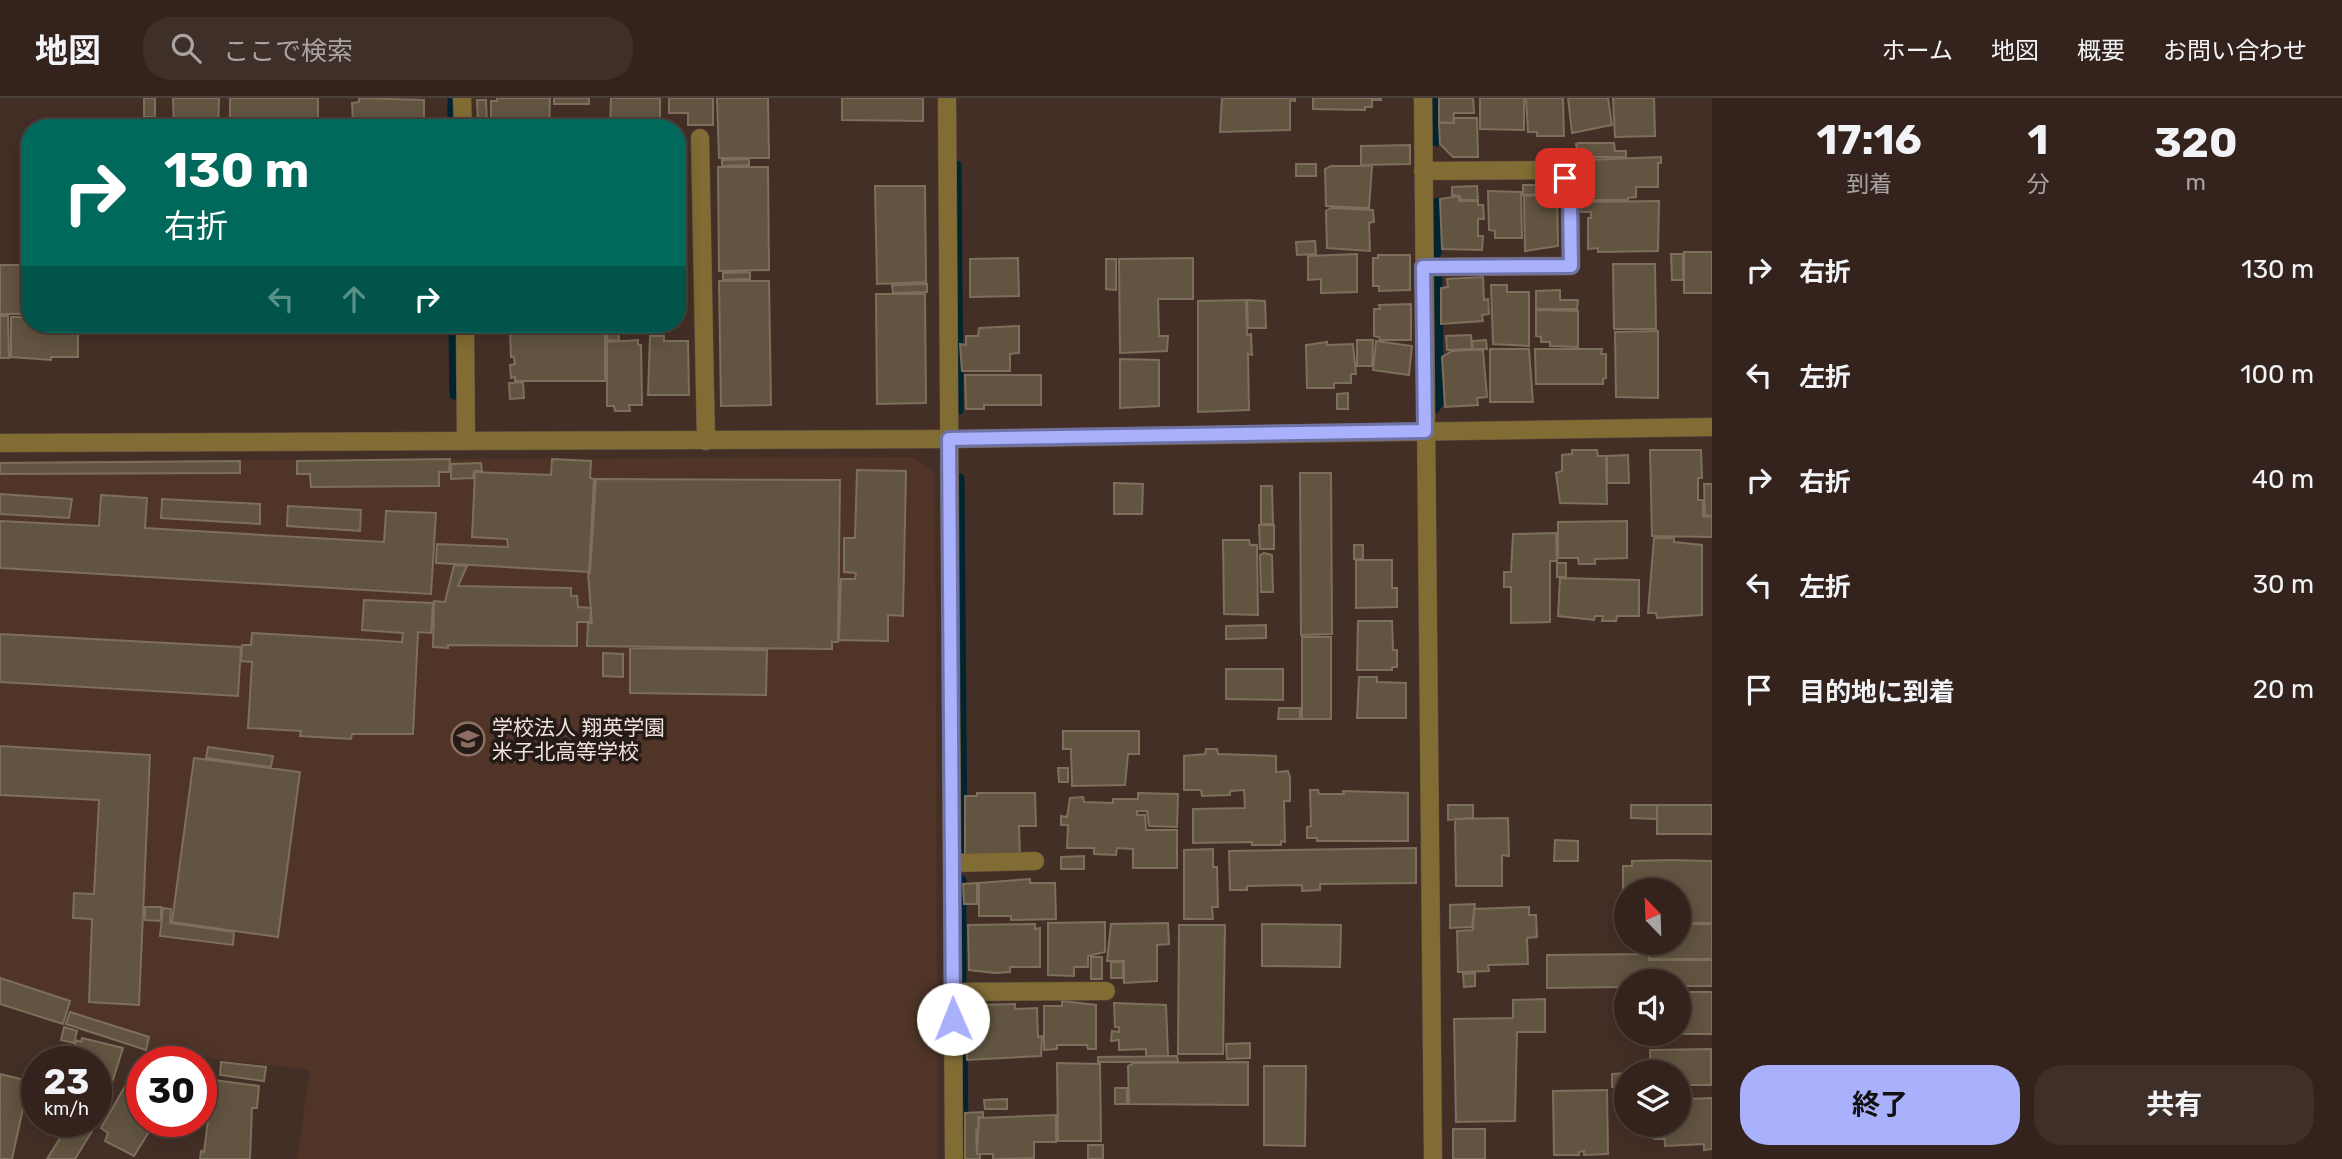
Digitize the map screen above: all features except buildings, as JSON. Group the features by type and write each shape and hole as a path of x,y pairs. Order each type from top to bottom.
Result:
{"street":[{"path":"462,98 463,119"},
{"path":"947,98 954,1159"},
{"path":"1423,98 1433,1159"},
{"path":"700,138 706,441"},
{"path":"1423,171 1550,170 1563,175 1570,198 1571,266 1423,267"},
{"path":"465,333 466,440"},
{"path":"0,443 949,439 1712,428"},
{"path":"952,863 1035,861"},
{"path":"953,992 1106,991"}],"shaded area":[{"name":"学校法人 翔英学園 米子北高等学校","path":"913,457 935,473 938,1159 297,1159 310,1070 217,1059 217,1046 130,1046 0,1005 0,461"}],"waterway":[{"path":"452,98 452,119"},
{"path":"1436,98 1436,142"},
{"path":"957,165 959,410"},
{"path":"1437,202 1437,253"},
{"path":"1435,409 1439,403 1438,279"},
{"path":"453,333 454,395"},
{"path":"960,478 963,855"},
{"path":"962,880 962,981"},
{"path":"963,1002 964,1159"}],"place":[{"name":"学校法人 翔英学園 米子北高等学校","path":"468,739"}],"route":[{"path":"953,1019 949,439 1425,431 1423,267 1571,266 1570,198 1565,178"}]}
